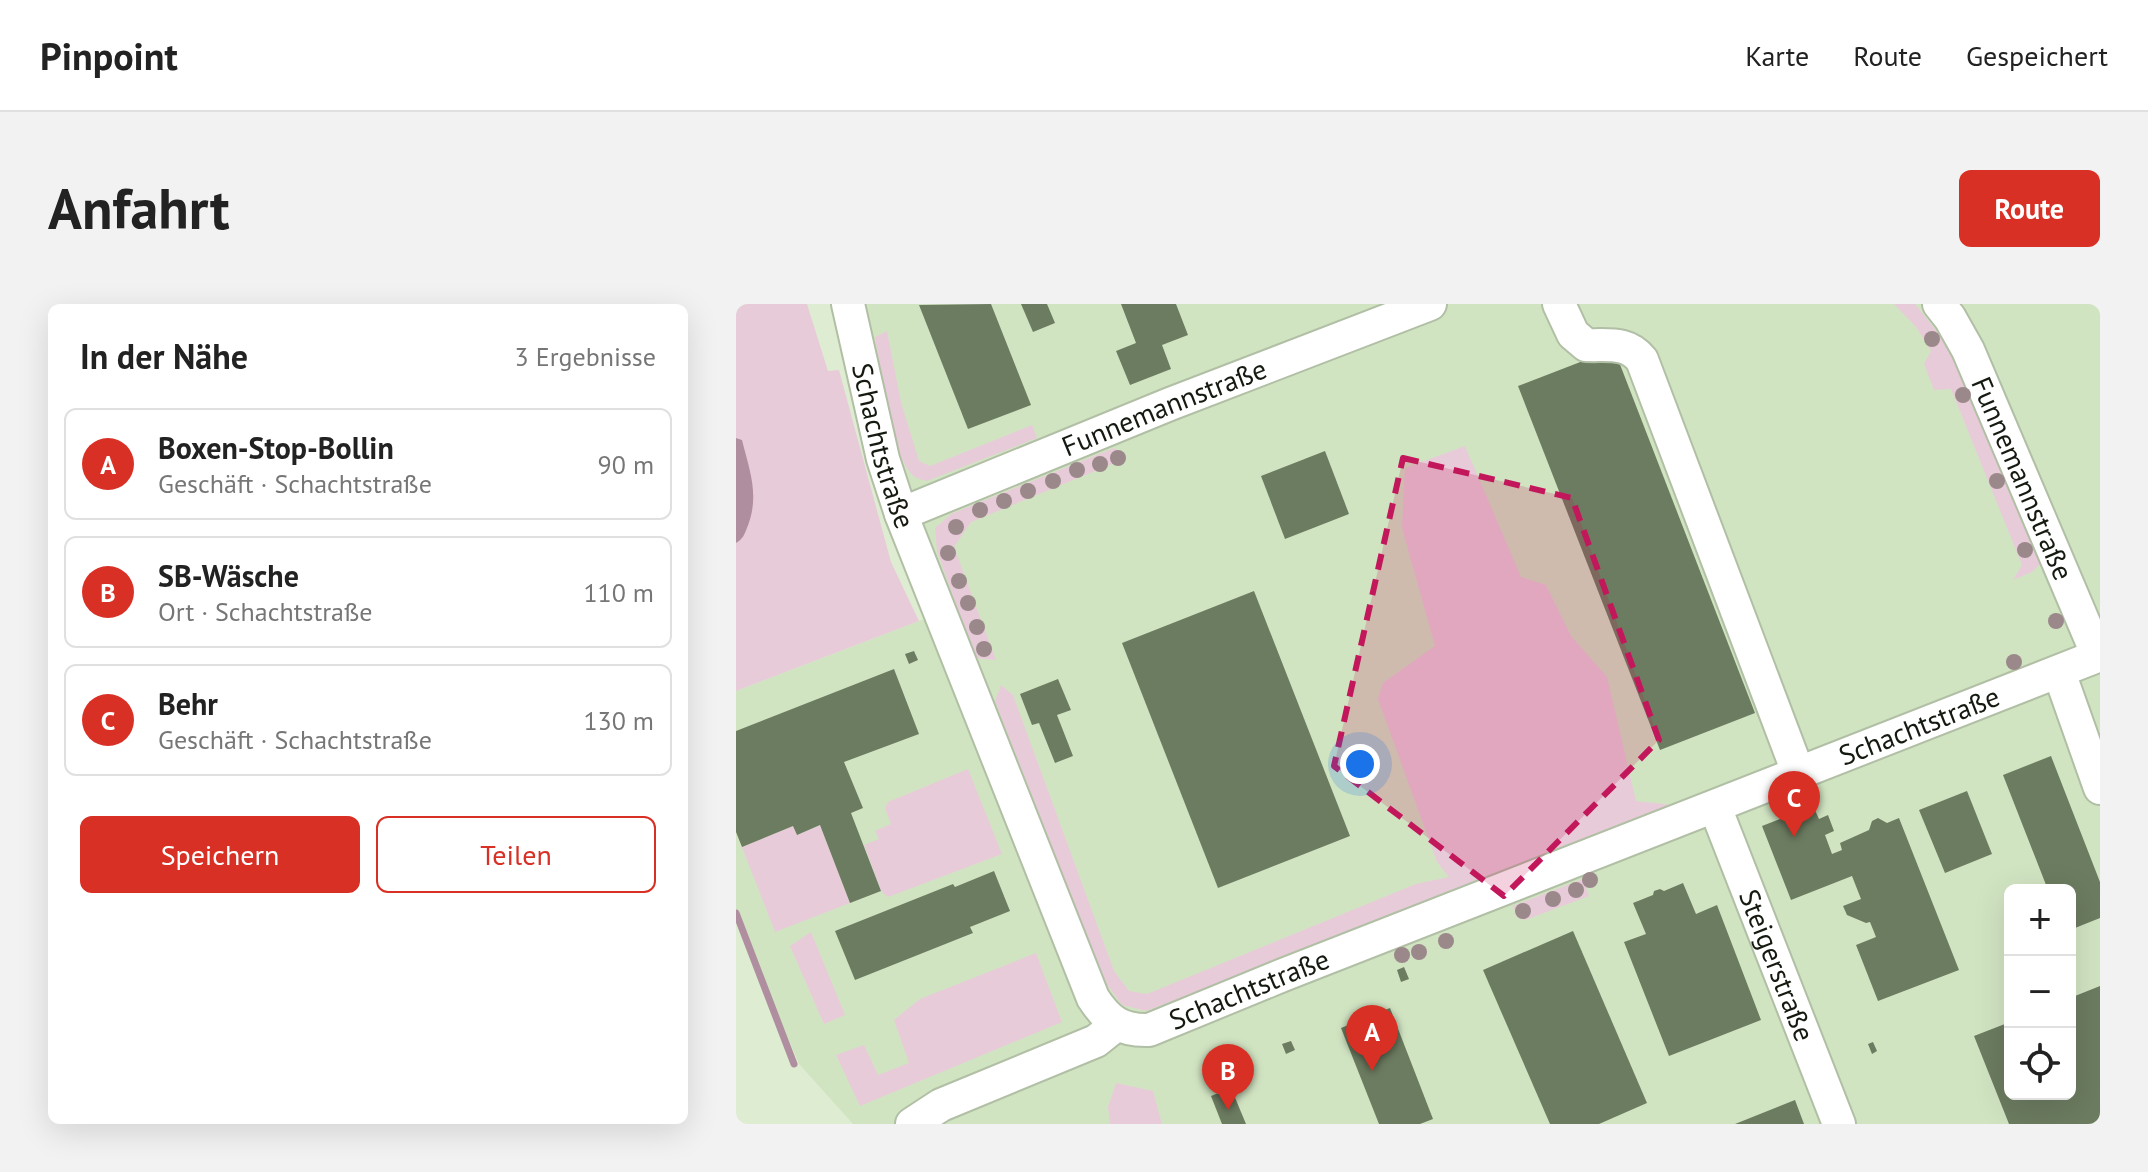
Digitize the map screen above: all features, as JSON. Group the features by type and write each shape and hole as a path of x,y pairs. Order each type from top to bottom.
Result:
{"street":[{"name":"Schachtstraße","path":"848,304 883,459 901,514 1093,998 1103,1014 1116,1025 1132,1031 1149,1030 2099,656"},
{"name":"Funnemannstraße","path":"901,514 1170,404 1430,304"},
{"path":"1559,304 1573,334 1586,345 1622,345 1636,352 1642,360 1799,775"},
{"name":"Funnemannstraße","path":"1939,304 1968,350 2099,656"},
{"path":"2059,672 2100,788"},
{"name":"Steigerstraße","path":"1715,807 1839,1124"},
{"path":"912,1124 941,1105 1096,1041 1116,1025"}],"highlighted area":[{"path":"1403,458 1572,498 1659,740 1504,896 1334,766"}],"shaded area":[{"path":"736,304 807,304 828,371 839,370 891,562 919,621 736,691 736,543 742,539 742,440 736,438"},
{"path":"838,304 2100,304 2100,1124 853,1124 799,1064 736,915 736,691 932,616"},
{"path":"1894,304 1915,304 1942,338 1965,384 2040,564 2032,572 2013,580 2022,565 1951,389 1934,390 1924,364 1931,351 1916,327"},
{"path":"887,331 901,402 919,461 930,466 1032,425 1037,438 927,481 915,477 900,453 884,390 875,337"},
{"path":"736,438 742,440 751,473 753,505 747,528 736,543"},
{"path":"1465,446 1521,577 1546,585 1571,636 1607,677 1636,801 1673,805 1454,894 1146,1011 1122,1005 1103,979 995,701 1001,685 1013,695 1114,971 1129,991 1147,994 1416,884 1449,877 1437,862 1378,699 1383,683 1435,646 1402,528 1405,468"},
{"path":"1114,448 1127,458 971,522 954,547 996,660 975,658 937,551 935,528 951,514"},
{"path":"968,769 1002,854 888,897 881,891 864,845 879,839 875,831 891,824 885,808 888,802"},
{"path":"820,825 850,903 775,932 742,847 793,826 797,835"},
{"path":"1583,879 1589,896 1525,920 1518,918 1513,906"},
{"path":"811,932 845,1015 824,1024 790,946"},
{"path":"1036,953 1062,1022 860,1106 836,1055 864,1045 878,1075 909,1063 894,1020 920,999"},
{"path":"1116,1083 1153,1091 1162,1124 1110,1124 1108,1107"}],"building":[{"path":"991,304 1031,405 968,429 919,305"},
{"path":"1021,304 1047,304 1055,323 1033,332"},
{"path":"1121,304 1176,304 1188,335 1162,345 1171,369 1130,385 1116,351 1136,343"},
{"path":"1614,349 1755,713 1660,750 1518,386"},
{"path":"1325,451 1349,514 1285,539 1261,476"},
{"path":"1254,591 1350,836 1218,888 1122,643"},
{"path":"914,651 918,660 909,664 905,654"},
{"path":"894,669 919,734 844,762 863,808 851,813 881,891 850,903 820,825 797,835 793,826 742,847 736,832 736,731"},
{"path":"1058,679 1071,710 1057,715 1073,756 1055,763 1039,723 1032,725 1020,694"},
{"path":"2051,756 2100,882 2100,918 2076,928 2076,884 2046,884 2003,775"},
{"path":"1967,791 1992,854 1945,873 1919,810"},
{"path":"1813,806 1819,819 1828,815 1834,831 1825,835 1832,854 1842,850 1840,843 1869,830 1872,821 1878,818 1887,823 1899,818 1959,970 1878,1001 1856,945 1876,937 1870,922 1847,915 1843,906 1861,899 1852,876 1791,900 1762,826"},
{"path":"994,871 1010,911 970,927 973,933 855,980 835,931"},
{"path":"1683,883 1696,914 1717,905 1761,1020 1669,1056 1624,942 1646,934 1633,903 1653,895 1654,891 1664,891"},
{"path":"1573,931 1647,1103 1599,1124 1550,1124 1483,970"},
{"path":"1404,967 1409,979 1401,982 1397,970"},
{"path":"2100,986 2100,1124 2009,1124 1974,1036 2004,1024 2004,1100 2076,1100 2076,996"},
{"path":"1390,1008 1433,1119 1420,1124 1379,1124 1341,1028"},
{"path":"1291,1041 1295,1050 1286,1054 1282,1044"},
{"path":"1873,1042 1877,1051 1872,1054 1868,1044"},
{"path":"1231,1088 1246,1124 1222,1124 1211,1096"},
{"path":"1795,1100 1804,1124 1735,1124"}],"waterway":[{"path":"736,913 794,1064"}],"place":[{"name":"Behr","path":"1794,837"},
{"name":"Boxen-Stop-Bollin","path":"1372,1071"},
{"name":"SB-Wäsche","path":"1228,1110"}]}
